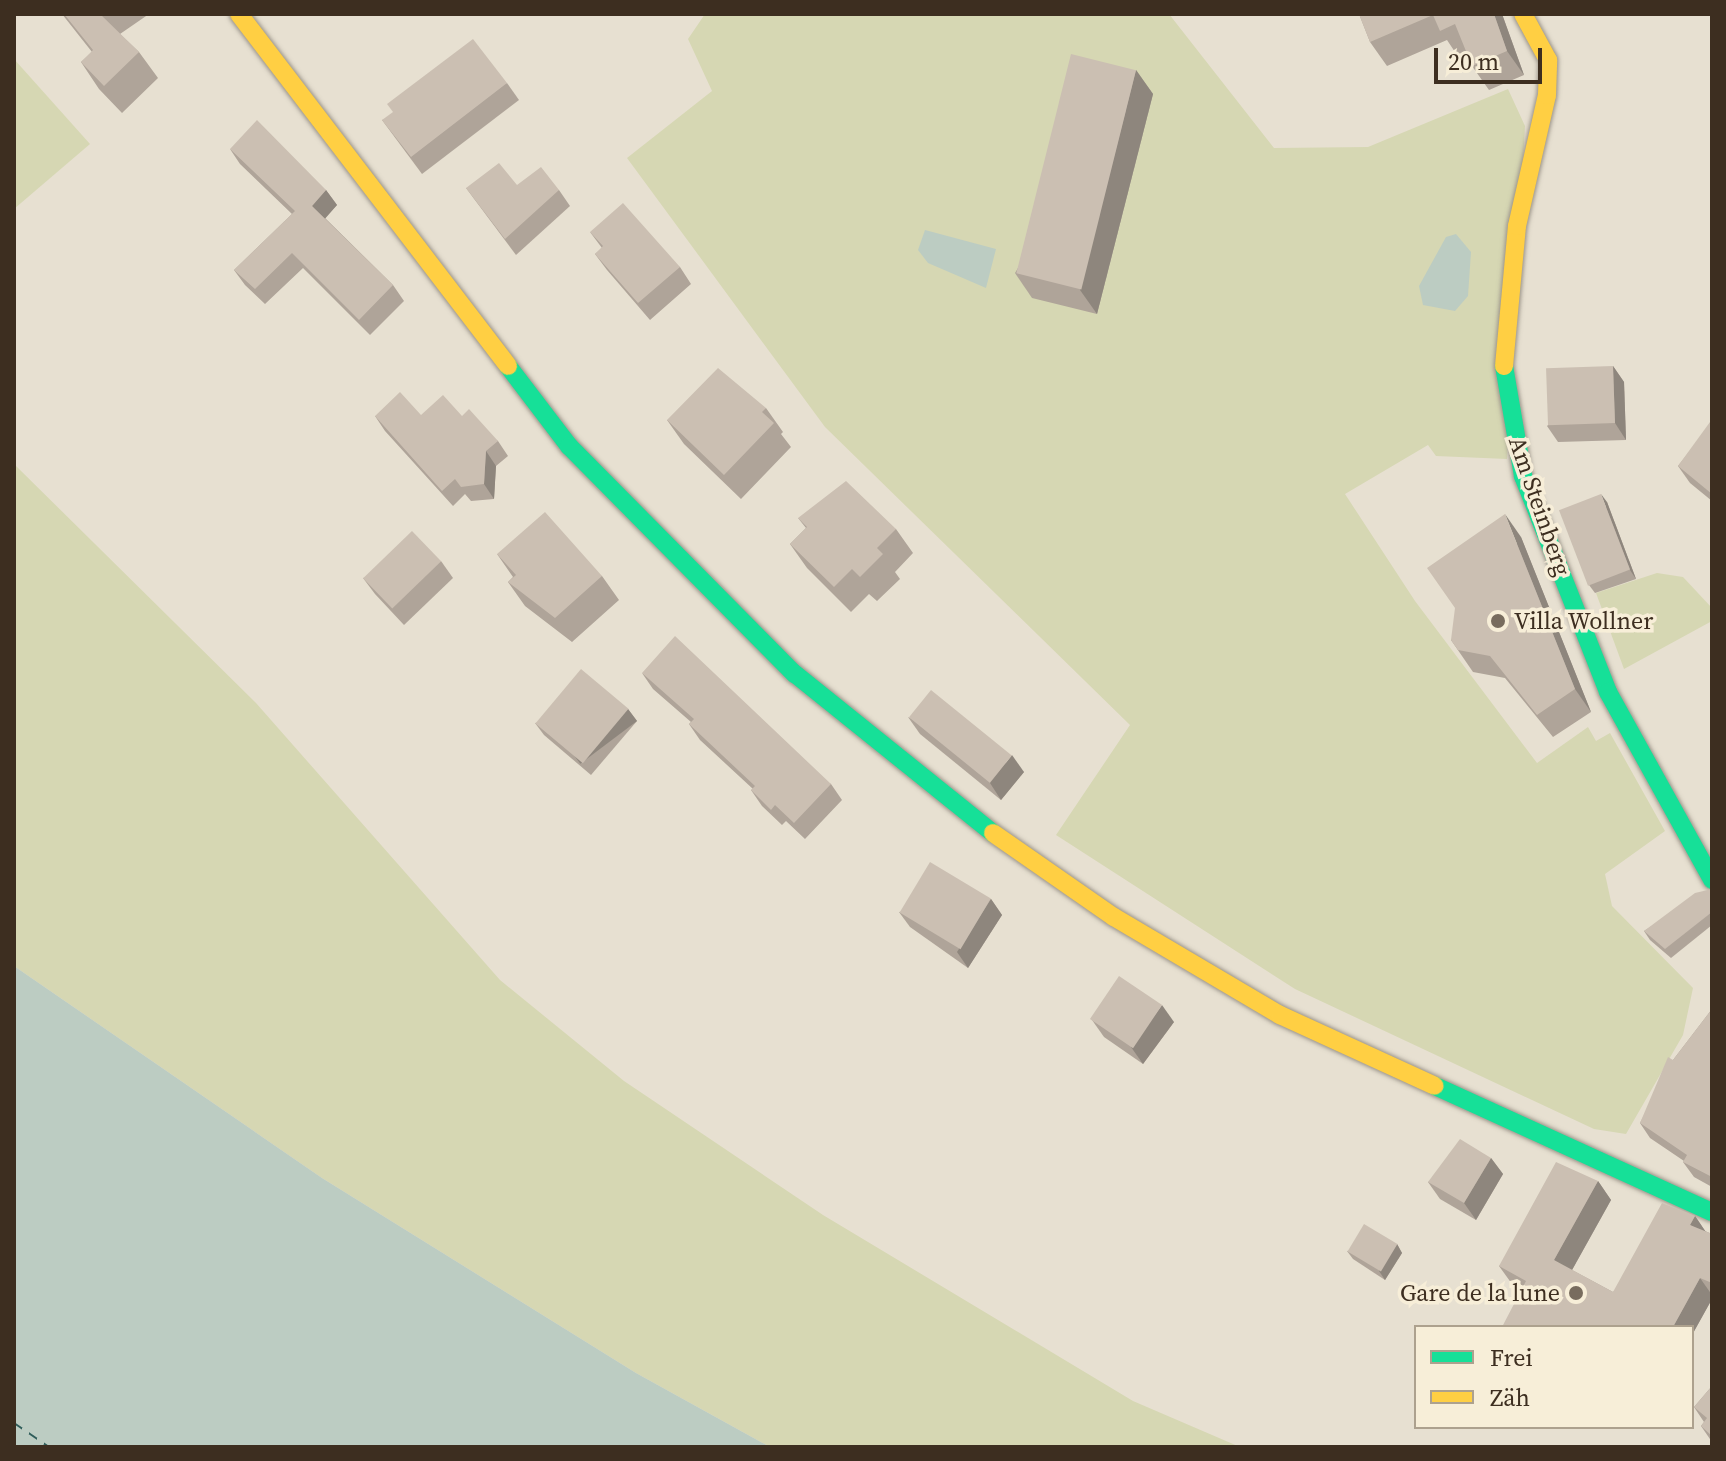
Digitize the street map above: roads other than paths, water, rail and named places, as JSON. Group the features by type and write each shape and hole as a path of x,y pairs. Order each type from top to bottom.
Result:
{"main road":[{"path":"239,14 569,446 795,674 953,805 1114,917 1280,1015 1712,1212"},
{"name":"Am Steinberg","path":"1523,14 1548,60 1547,95 1517,226 1503,338 1506,401 1523,476 1608,692 1712,880"}],"place":[{"name":"Villa Wollner","path":"1498,621"},
{"name":"Gare de la lune","path":"1576,1293"}]}
